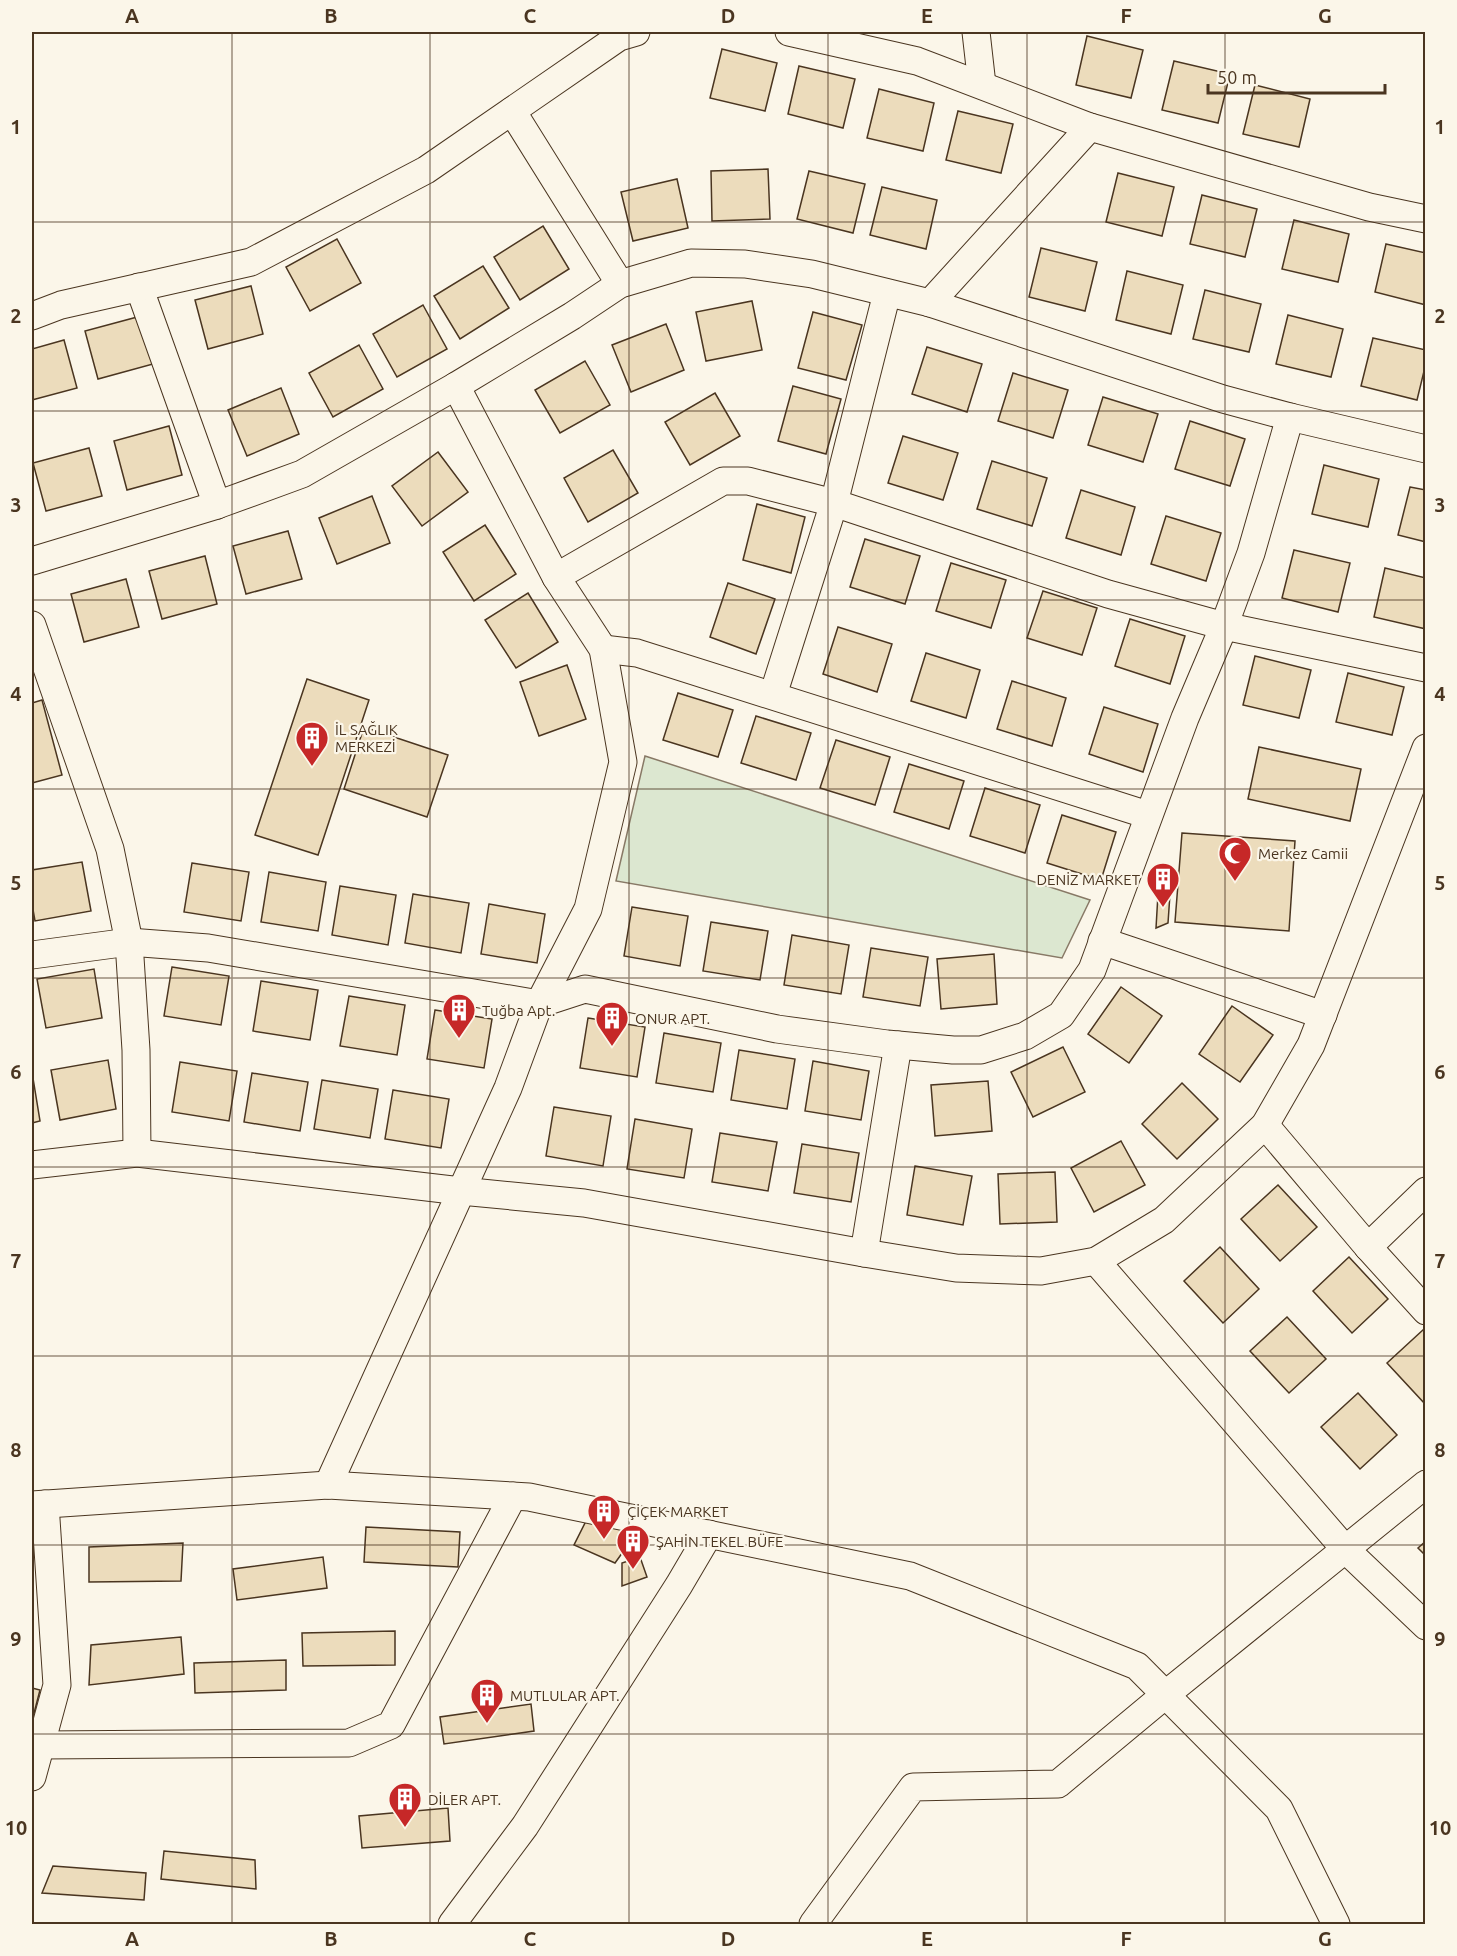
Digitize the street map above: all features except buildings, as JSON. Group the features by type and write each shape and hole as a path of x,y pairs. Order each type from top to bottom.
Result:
{"street":[{"path":"32,316 61,305 251,262 426,170 619,37 636,32"},
{"path":"789,32 917,61 1090,127 1369,207 1425,219"},
{"path":"976,32 982,86"},
{"path":"512,111 620,284"},
{"path":"930,303 1090,127"},
{"path":"32,561 217,505 302,474 456,386 572,316 620,284 691,263 745,264 812,274 887,292 930,303 1223,399 1425,449"},
{"path":"139,287 217,505"},
{"path":"773,695 834,502 887,292"},
{"path":"328,1485 508,1088 539,1004 588,909 623,762 603,649 556,577 456,386"},
{"path":"32,955 129,942 208,948 539,1004 585,989 777,1029 898,1045 981,1050 1026,1036 1061,1015 1092,970 1148,815 1251,553 1290,417"},
{"path":"556,577 723,481 748,481 834,502 1108,594 1224,626 1425,668"},
{"path":"32,625 110,849 129,942 136,1050 137,1153"},
{"path":"603,649 637,653 1148,815"},
{"path":"32,1165 137,1153 584,1203 956,1268 1041,1271 1096,1261 1164,1220 1265,1125 1311,1045 1425,748"},
{"path":"1102,941 1323,1015"},
{"path":"864,1253 898,1045"},
{"path":"1265,1125 1425,1311"},
{"path":"1368,1247 1425,1191"},
{"path":"1096,1261 1345,1549 1425,1626"},
{"path":"813,1924 913,1787 1058,1784 1425,1484"},
{"path":"32,1777 57,1685 38,1504 328,1485 529,1497 910,1576 1137,1666 1279,1809 1336,1924"},
{"path":"40,1745 349,1743 392,1725 513,1496"},
{"path":"453,1924 525,1826 679,1585 709,1534"}],"green space":[{"path":"645,756 1090,900 1062,958 616,881"}],"place":[{"name":"İL SAĞLIK MERKEZİ","path":"312,767"},
{"name":"Merkez Camii","path":"1235,882"},
{"name":"DENİZ MARKET","path":"1163,908"},
{"name":"Tuğba Apt.","path":"459,1039"},
{"name":"ONUR APT.","path":"612,1047"},
{"name":"ÇİÇEK MARKET","path":"604,1540"},
{"name":"ŞAHİN TEKEL BÜFE","path":"633,1570"},
{"name":"MUTLULAR APT.","path":"487,1724"},
{"name":"DİLER APT.","path":"405,1828"}]}
